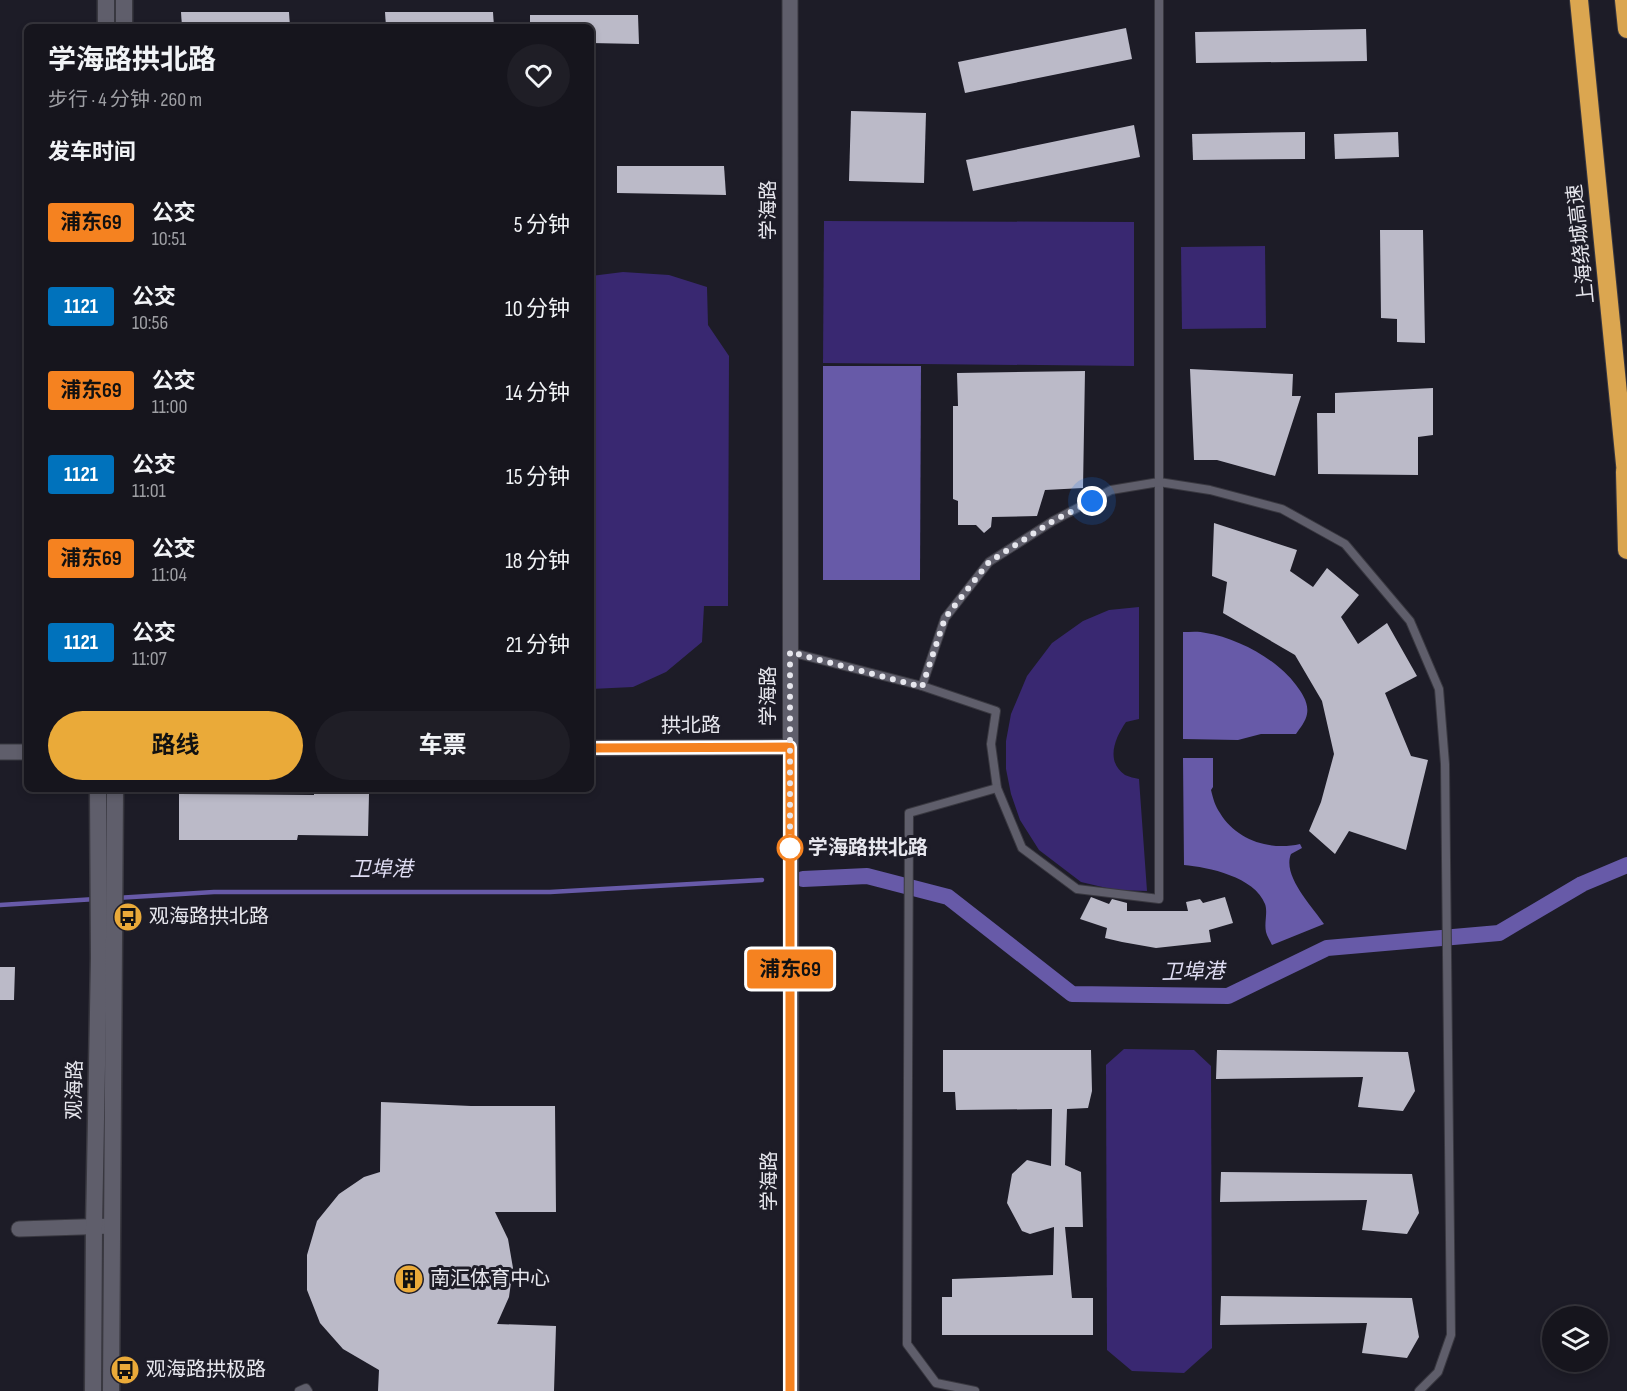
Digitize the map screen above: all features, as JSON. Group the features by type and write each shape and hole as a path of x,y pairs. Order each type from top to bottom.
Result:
{"highway":[{"name":"上海绕城高速","path":"1579,0 1627,484"},
{"path":"1624,0 1627,29"},
{"path":"1625,464 1627,550"}],"main road":[{"path":"106,0 106,24"},
{"path":"123,24 124,0"},
{"name":"观海路","path":"98,792 107,891"},
{"name":"观海路","path":"111,1391 112,1226 107,891 115,792"},
{"name":"观海路","path":"93,1391 94,1227 107,925"}],"street":[{"name":"学海路","path":"790,0 790,1391"},
{"name":"拱北路","path":"594,748 790,747"},
{"path":"0,752 24,752"},
{"path":"19,1229 112,1226"}],"lane":[{"path":"790,652 922,687 996,711 991,744 997,788 1022,848 1077,889 1160,899 1159,0"},
{"path":"922,687 945,618 989,562 1053,521 1111,490 1160,482 1210,490 1282,509 1345,544 1410,621 1439,689 1445,764 1452,1335 1438,1372 1419,1391"},
{"path":"975,1391 936,1383 907,1344 909,813 997,788"},
{"path":"299,1391 306,1388 308,1391"}],"shaded area":[{"path":"824,221 1134,222 1134,366 823,363"},
{"path":"1265,246 1266,328 1182,329 1181,247"},
{"path":"623,272 669,275 707,287 708,325 729,356 728,606 704,606 702,642 666,672 633,687 594,689 594,276"},
{"path":"823,366 921,366 920,580 823,580"},
{"path":"1139,607 1139,719 1126,722 1118,735 1114,756 1115,763 1125,775 1139,779 1147,891 1115,890 1081,882 1039,850 1020,820 1006,769 1006,741 1011,714 1027,676 1052,643 1083,621 1109,610"},
{"path":"1183,632 1203,632 1243,645 1267,658 1288,676 1306,702 1306,717 1296,734 1261,734 1238,740 1183,739"},
{"path":"1183,758 1213,758 1213,787 1211,790 1213,799 1227,822 1244,837 1277,846 1300,844 1302,848 1291,854 1289,863 1291,872 1300,891 1324,924 1272,945 1266,932 1265,904 1252,887 1218,871 1184,865"},
{"path":"1124,1049 1194,1050 1211,1066 1212,1348 1184,1373 1132,1371 1107,1350 1106,1065"}],"building":[{"path":"181,12 289,12 290,24 182,24"},
{"path":"385,12 493,12 494,24 386,24"},
{"path":"530,15 638,15 639,44 594,43 594,24 530,24"},
{"path":"1126,28 1132,59 965,93 958,62"},
{"path":"1366,29 1367,61 1196,63 1195,32"},
{"path":"851,111 926,113 924,183 849,181"},
{"path":"1134,125 1140,157 973,191 966,160"},
{"path":"1305,132 1305,159 1193,160 1192,134"},
{"path":"1398,132 1399,157 1335,159 1334,134"},
{"path":"617,166 724,166 726,195 617,193"},
{"path":"1380,230 1423,230 1425,343 1397,342 1397,319 1381,318"},
{"path":"1190,369 1293,374 1292,396 1301,396 1275,476 1217,460 1194,460"},
{"path":"1085,371 1083,488 1045,490 1037,516 992,517 991,527 984,533 976,525 958,525 958,501 953,499 953,406 958,406 957,373"},
{"path":"1433,388 1433,435 1418,437 1418,475 1318,474 1317,413 1335,413 1335,393"},
{"path":"1214,523 1297,550 1290,571 1313,587 1327,568 1359,595 1341,617 1358,644 1387,623 1417,676 1385,693 1411,756 1428,760 1406,850 1349,831 1335,854 1309,831 1321,802 1334,754 1322,701 1295,655 1223,613 1227,582 1212,576"},
{"path":"314,792 369,794 368,836 298,835 297,840 179,840 179,794 314,795"},
{"path":"1091,897 1109,904 1112,899 1127,903 1127,911 1188,911 1186,902 1200,899 1203,903 1225,897 1233,923 1209,930 1211,942 1156,948 1122,942 1105,938 1107,928 1080,919"},
{"path":"0,967 15,967 14,1000 0,1000"},
{"path":"943,1050 1091,1050 1092,1091 1088,1108 1067,1109 1065,1165 1081,1172 1083,1227 1065,1227 1072,1298 1093,1298 1093,1335 942,1335 942,1297 952,1297 952,1279 1053,1275 1054,1227 1030,1234 1022,1231 1007,1203 1012,1174 1027,1160 1051,1166 1052,1109 956,1110 955,1092 943,1092"},
{"path":"1217,1050 1408,1052 1415,1091 1403,1111 1358,1107 1363,1077 1216,1079"},
{"path":"381,1102 471,1106 555,1106 556,1212 495,1212 508,1239 513,1268 509,1297 497,1324 556,1326 554,1391 378,1391 379,1370 343,1349 320,1323 307,1290 307,1255 317,1221 339,1194 364,1177 380,1172"},
{"path":"1221,1172 1412,1174 1419,1213 1407,1234 1362,1230 1367,1200 1220,1202"},
{"path":"1221,1296 1412,1298 1419,1337 1407,1358 1362,1353 1367,1323 1220,1325"}],"waterway":[{"name":"卫埠港","path":"803,879 867,876 948,897 1072,994 1228,996 1327,948 1499,933 1582,884 1627,865"},
{"name":"卫埠港","path":"116,898 214,892 550,892 762,880"},
{"name":"卫埠港","path":"0,905 96,899"}],"bus line":[{"name":"浦东69","path":"594,748 790,747 790,1391"}],"place":[{"name":"学海路拱北路","path":"790,848"},
{"name":"观海路拱北路","path":"128,917"},
{"name":"南汇体育中心","path":"409,1279"},
{"name":"观海路拱极路","path":"125,1370"}],"route":[{"path":"790,848 790,652 922,687 945,618 989,562 1053,521 1092,501"}]}
